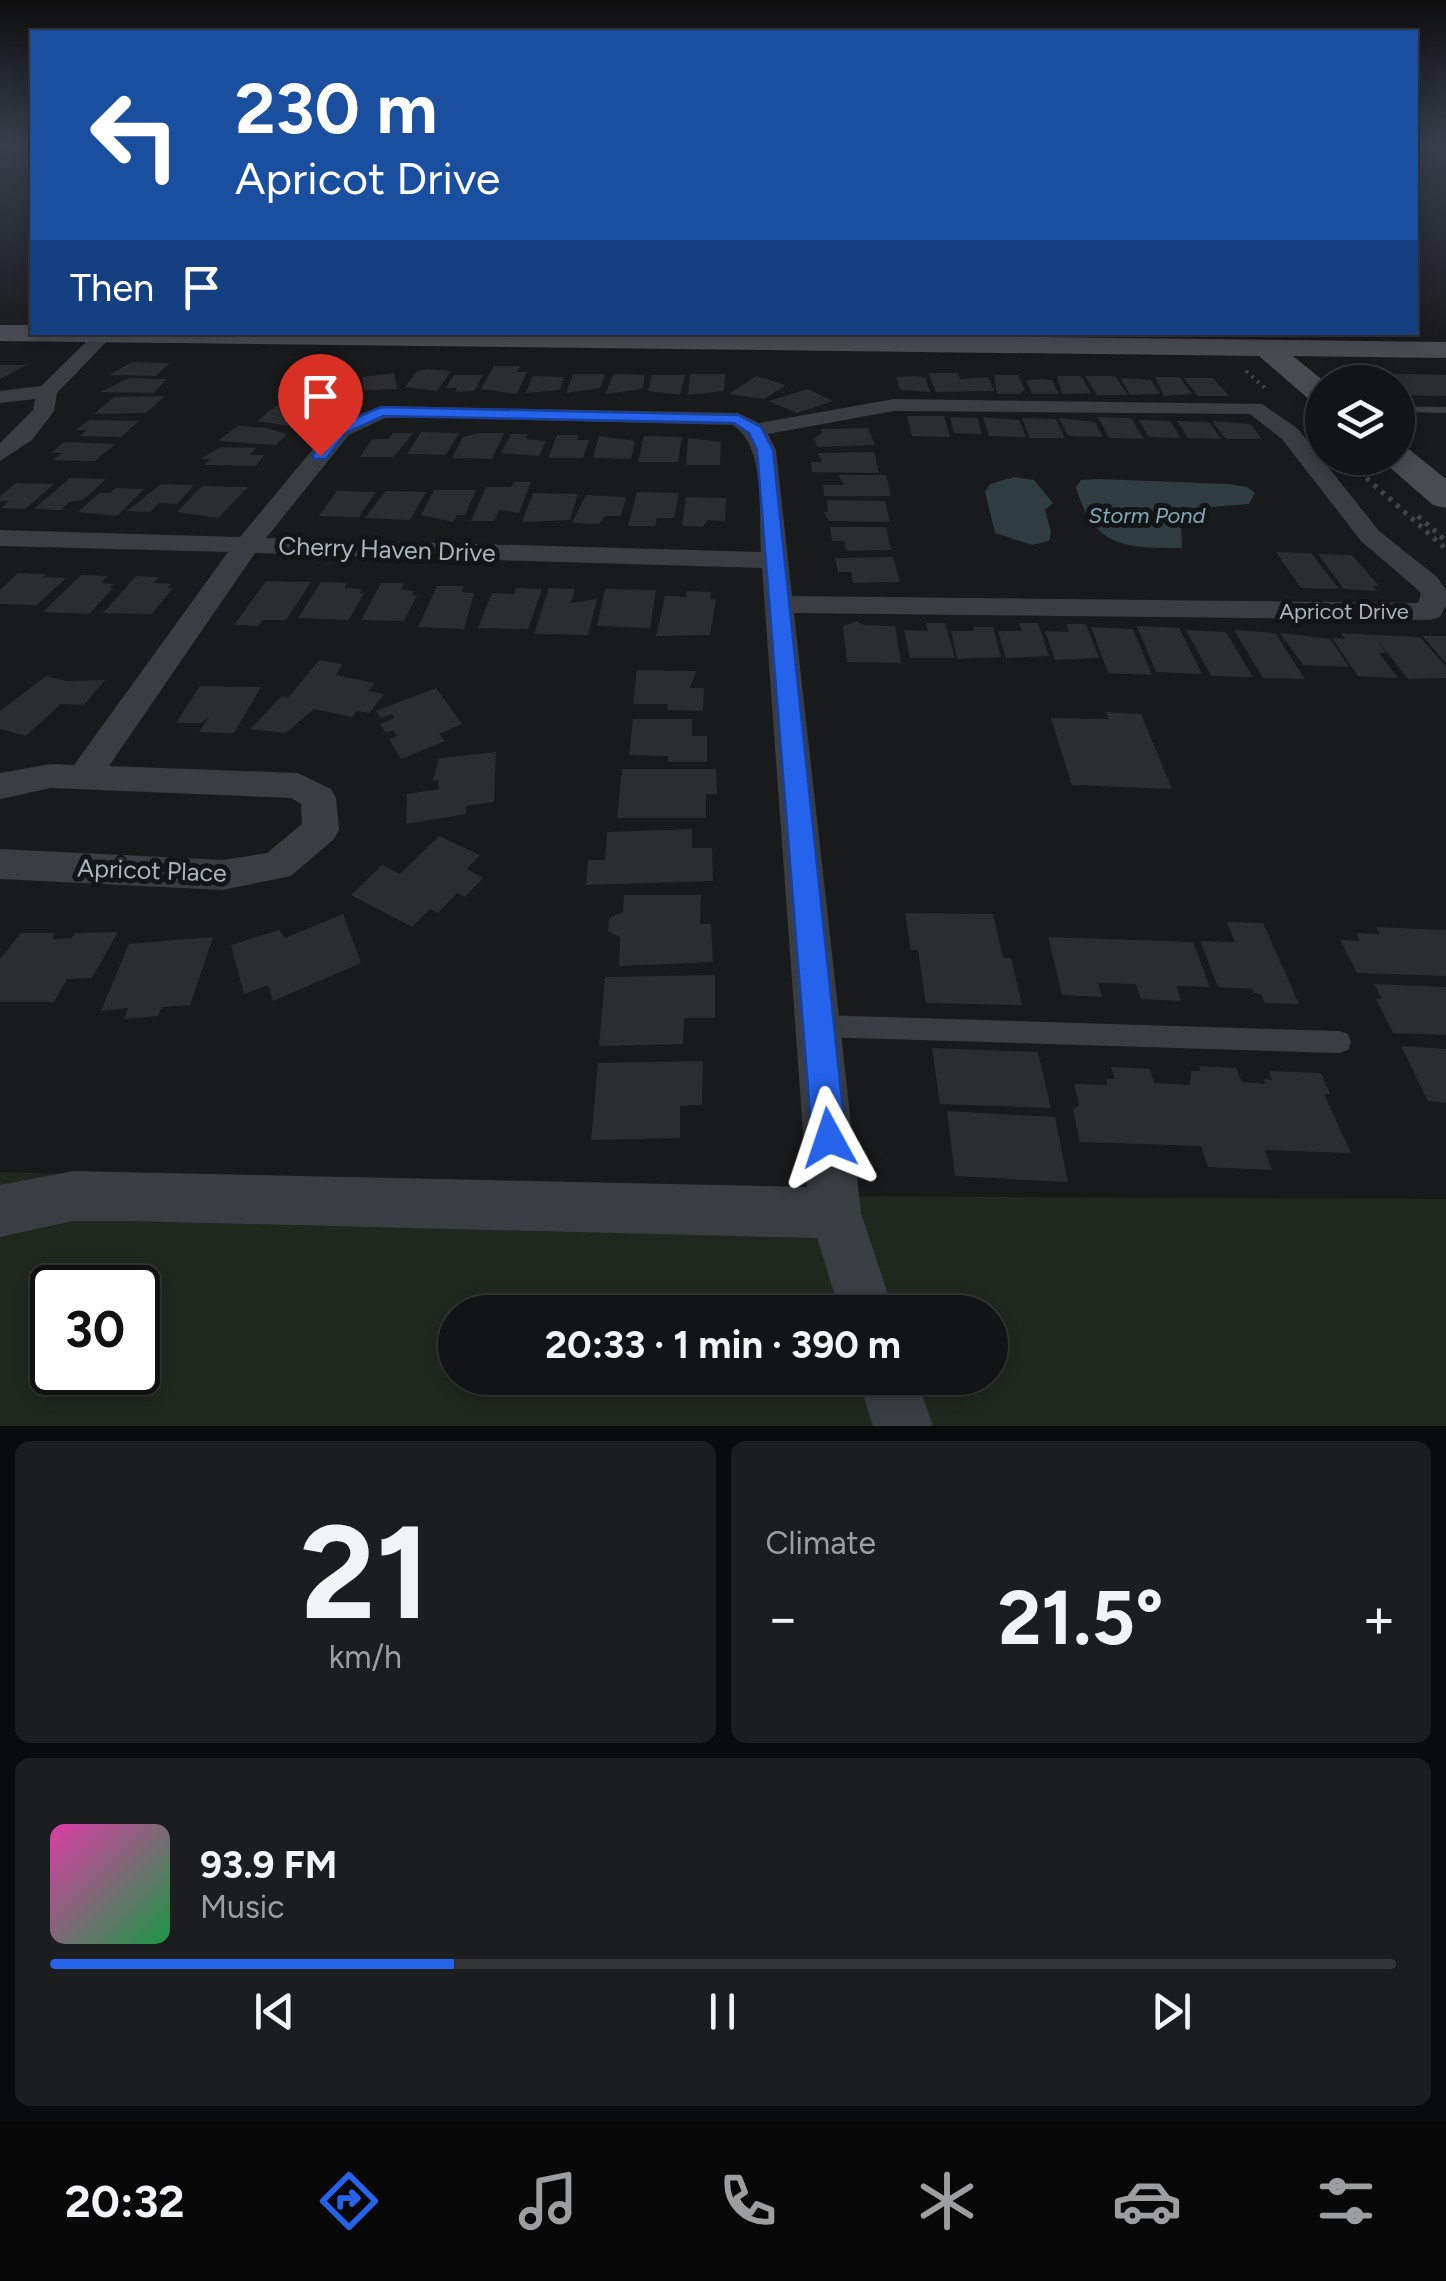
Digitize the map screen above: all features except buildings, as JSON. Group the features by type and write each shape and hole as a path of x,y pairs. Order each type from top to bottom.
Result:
{"main road":[{"path":"0,332 30,333"},
{"path":"104,335 1446,350"},
{"path":"1266,348 1305,381"},
{"path":"1415,470 1446,496"}],"street":[{"path":"0,454 24,436 43,410 47,392 104,335"},
{"path":"0,397 47,392"},
{"name":"Apricot Drive","path":"247,546 341,430 381,412 738,419 756,430 894,405 1255,408 1290,434 1370,536 1427,583 1434,594 1430,610 1386,612 779,604"},
{"path":"756,430 765,450 836,1213 862,1295"},
{"name":"Cherry Haven Drive","path":"0,538 774,560"},
{"path":"83,778 247,546"},
{"name":"Apricot Place","path":"0,786 51,776 298,786 318,798 321,828 277,866 223,874 0,864"},
{"path":"0,1211 74,1196 129,1196 836,1213"},
{"path":"893,1395 903,1426"}],"lane":[{"path":"1415,409 1446,410"},
{"path":"819,1026 1339,1042"}],"path":[{"path":"1362,475 1446,549"}],"shaded area":[{"path":"0,1172 789,1196 1446,1199 1446,1426 0,1426"}],"water":[{"name":"Storm Pond","path":"1014,477 1034,480 1053,503 1045,510 1051,532 1049,541 1032,545 995,533 985,492 990,484"},
{"name":"Storm Pond","path":"1081,480 1228,484 1247,487 1255,493 1249,504 1211,507 1191,514 1181,524 1182,548 1144,547 1114,540 1092,522 1076,487"}],"route":[{"path":"320,456 341,430 381,412 738,419 756,430 765,450 829,1138"}]}
